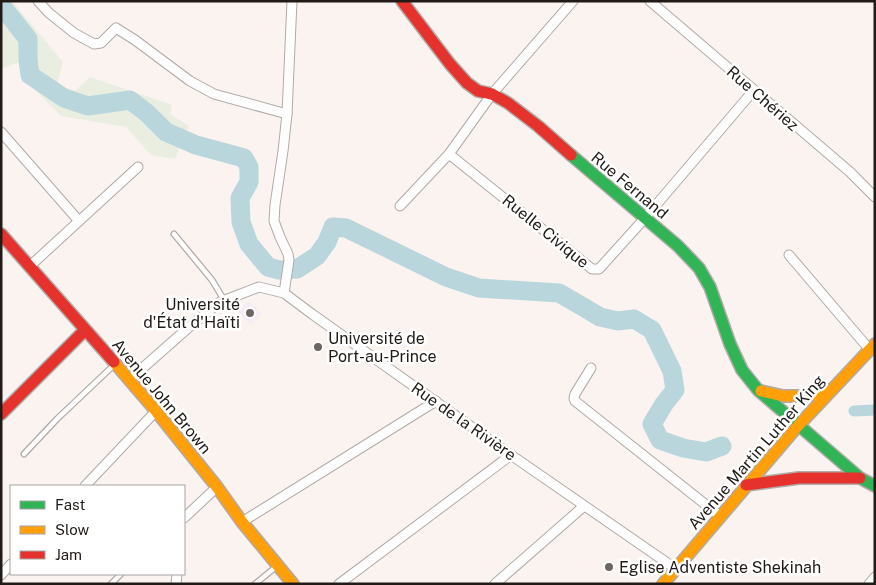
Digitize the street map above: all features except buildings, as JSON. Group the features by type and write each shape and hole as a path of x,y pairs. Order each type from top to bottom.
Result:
{"street":[{"path":"38,1 74,33 94,44 101,43 116,28 190,81 214,94 287,114"},
{"path":"284,293 289,260 274,221 287,114 292,1"},
{"name":"Rue Fernand","path":"402,1 450,64 467,83 478,91 492,94 508,103 538,126 678,246 699,268 710,287 730,344 742,370 758,390 860,478"},
{"path":"400,206 449,154 492,94 573,1"},
{"name":"Rue Chériez","path":"650,1 850,172 875,197"},
{"name":"Ruelle Civique","path":"449,154 592,269 599,269 754,90"},
{"path":"1,132 80,221"},
{"path":"30,266 138,167"},
{"name":"Avenue John Brown","path":"1,234 156,411 293,584"},
{"path":"789,255 872,347"},
{"name":"Rue de la Rivière","path":"129,380 220,302 259,287 284,293 511,455 676,569"},
{"path":"1,414 85,330"},
{"name":"Avenue Martin Luther King","path":"663,584 798,426 872,347"},
{"path":"590,368 575,394 575,401 720,516"},
{"path":"758,390 783,396 804,396 829,392"},
{"path":"242,522 436,401"},
{"path":"86,485 156,411"},
{"path":"339,584 511,455"},
{"path":"746,486 799,478 860,478 875,486"},
{"path":"185,516 217,487"},
{"path":"495,584 584,506"},
{"path":"1,575 10,565"},
{"path":"870,584 875,577"}],"lane":[{"path":"174,234 212,280 224,300"},
{"path":"24,454 57,419 115,364"},
{"path":"255,584 278,565"},
{"path":"111,584 120,575"}],"shaded area":[{"path":"1,1 12,1 63,62 57,84 75,91 90,77 172,105 170,114 189,126 175,159 151,155 126,127 61,116 36,91 20,62 1,69"},
{"name":"Université d'État d'Haïti","path":"249,301 262,314 251,325 238,311"}],"waterway":[{"path":"1,5 28,39 30,75 64,98 88,106 130,100 147,113 166,132 196,145 244,158 249,167 249,182 240,198 241,222 249,244 268,267 279,270 297,269 317,256 327,242 333,227 346,228 446,277 479,288 559,293 600,317 618,321 634,319 652,330 672,371 675,390 652,424 660,440 683,448 706,452 722,446"},
{"path":"854,411 875,410"}],"traffic: fast":[{"path":"571,155 678,246 699,268 710,287 730,344 742,370 758,390 860,478 875,486"}],"traffic: slow":[{"path":"663,584 796,428 875,344"},
{"path":"114,362 156,411 293,584"},
{"path":"761,391 783,396 804,396 829,392"}],"traffic: jam":[{"path":"402,1 450,64 467,83 478,91 492,94 508,103 571,155"},
{"path":"1,234 114,362"},
{"path":"1,414 85,330"},
{"path":"746,485 799,478 860,478"}],"place":[{"name":"Université d'État d'Haïti","path":"250,313"},
{"name":"Université de Port-au-Prince","path":"318,347"},
{"name":"Eglise Adventiste Shekinah","path":"609,567"}]}
